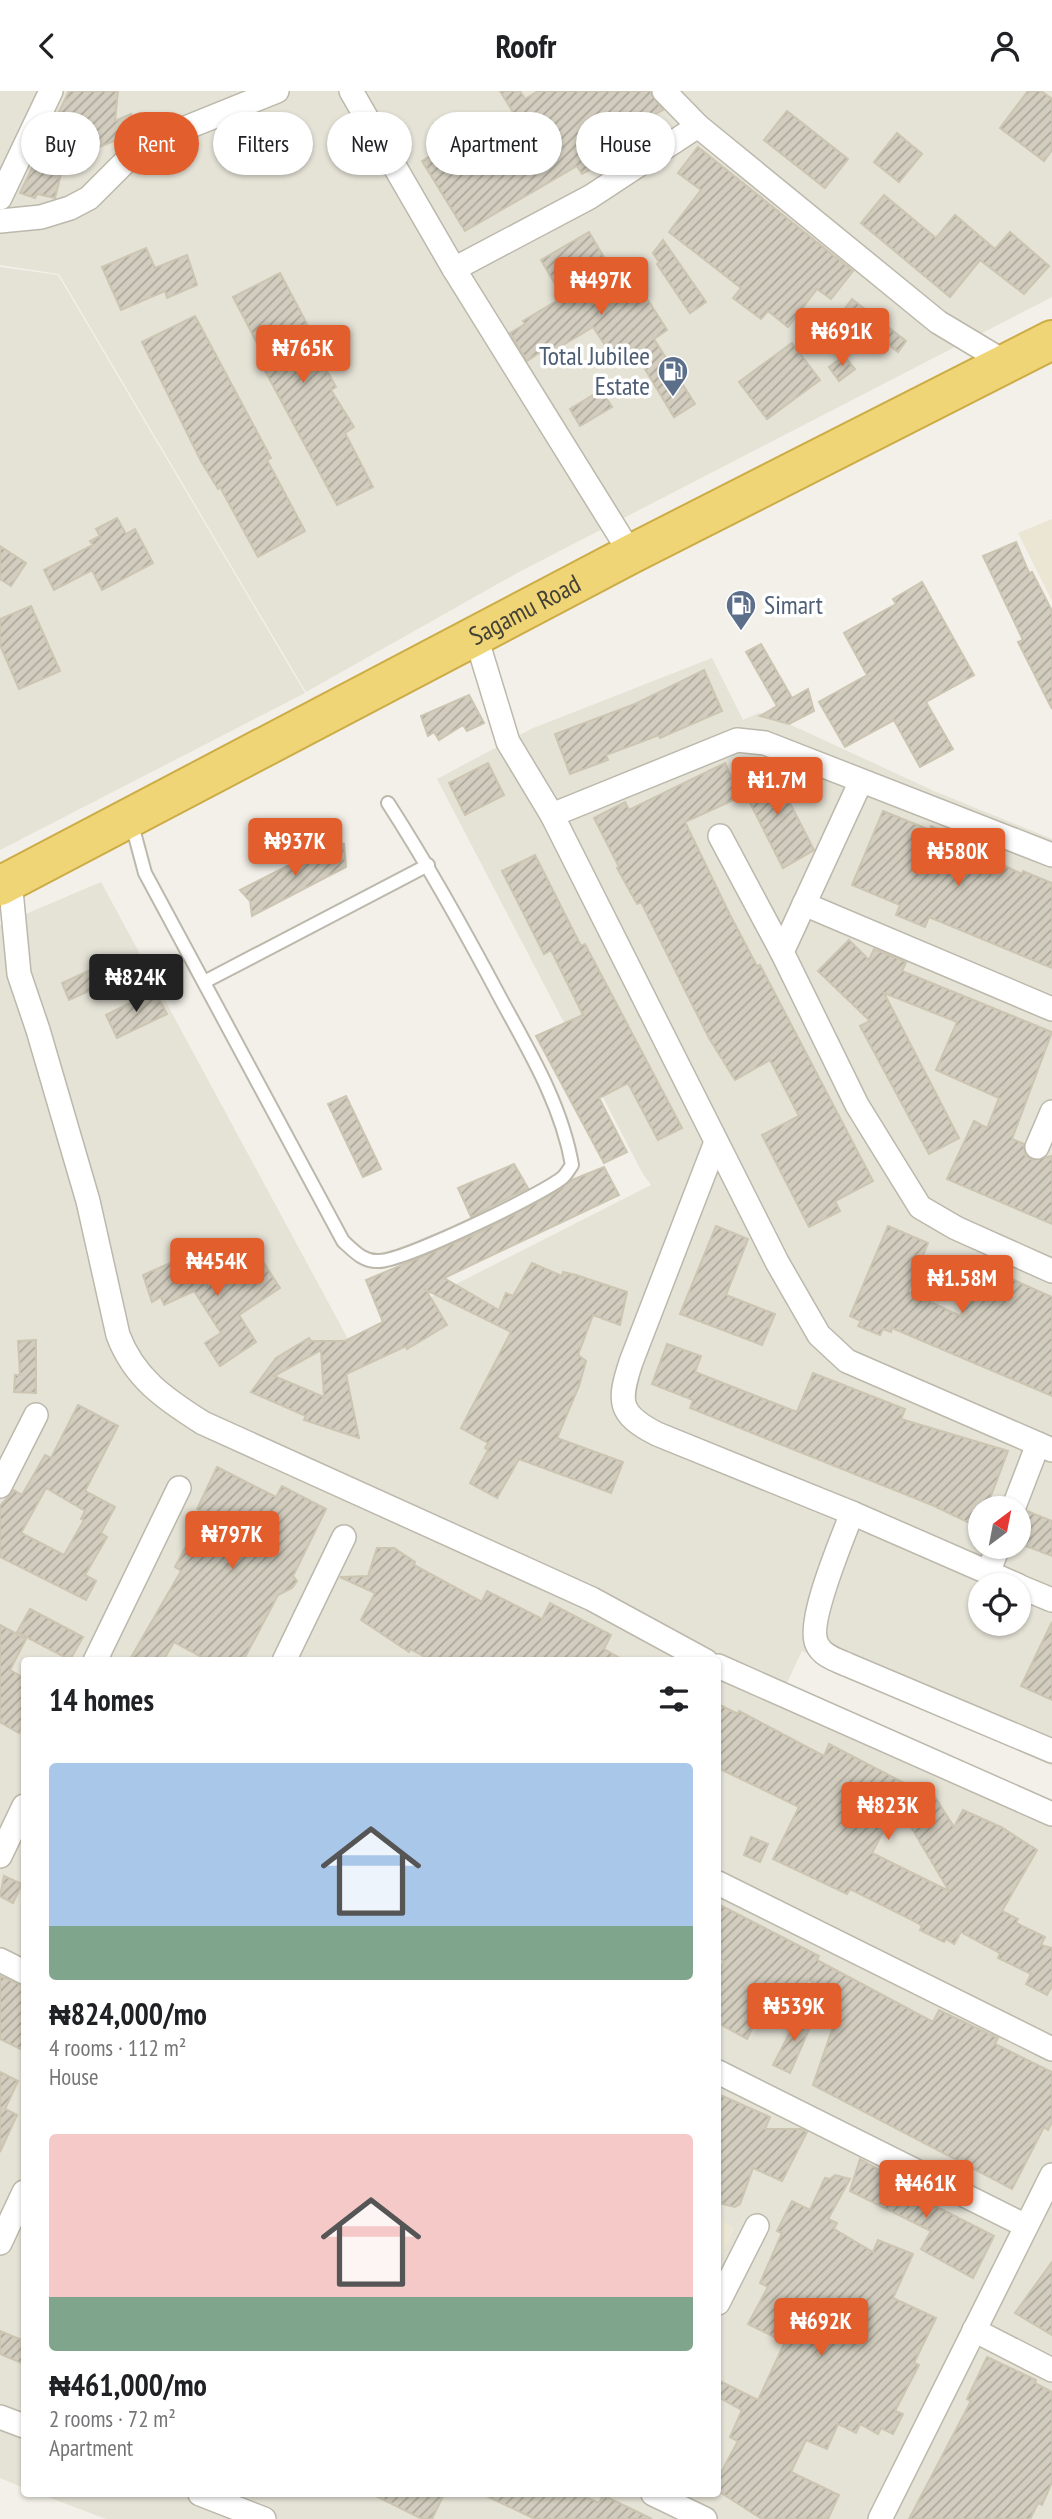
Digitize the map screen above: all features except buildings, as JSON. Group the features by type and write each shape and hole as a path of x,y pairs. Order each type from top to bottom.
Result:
{"highway":[{"name":"Sagamu Road","path":"5,883 631,554 1052,340"}],"street":[{"path":"0,198 51,91"},
{"path":"0,221 41,217 70,208 89,198 141,146 277,91"},
{"path":"351,91 454,269 631,554"},
{"path":"664,91 698,126 937,322 1008,364"},
{"path":"454,269 590,197 698,126"},
{"path":"476,637 508,742 552,815 777,1262 819,1335 832,1350 878,1376 1045,1447 1020,1496"},
{"path":"552,815 737,740 765,743 1052,855"},
{"path":"782,952 861,781"},
{"path":"720,836 782,952 857,1105 920,1207 956,1228 1052,1271"},
{"path":"5,883 19,974 88,1201 118,1335 126,1356 150,1388 203,1423 592,1599 699,1657"},
{"path":"804,904 1052,1009"},
{"path":"1037,1147 1052,1112"},
{"path":"716,1142 631,1362 622,1389 623,1407 635,1423 657,1434 852,1513 988,1573 993,1559"},
{"path":"0,1486 36,1415"},
{"path":"97,1657 179,1488"},
{"path":"852,1513 823,1594 814,1638 818,1647 848,1665 1052,1751"},
{"path":"286,1657 344,1537"},
{"path":"1031,1591 1052,1600"},
{"path":"721,1667 1052,1814"},
{"path":"3,1842 21,1811"},
{"path":"721,1884 1052,2049"},
{"path":"0,1960 21,1970"},
{"path":"721,2074 1026,2226"},
{"path":"880,2519 1052,2175"},
{"path":"0,2243 21,2198"},
{"path":"721,2297 757,2226"},
{"path":"974,2330 1052,2370"},
{"path":"0,2417 21,2426"},
{"path":"208,2497 264,2519"},
{"path":"659,2497 705,2519"}],"lane":[{"path":"130,817 145,873 206,981 343,1241 360,1257 376,1262 396,1259 487,1217 563,1177 572,1165 561,1119 529,1051 428,866 388,803"},
{"path":"206,981 428,866"}],"shaded area":[{"path":"0,91 1052,91 1052,297 519,572 306,692 59,274 0,265"},
{"path":"0,267 58,275 305,693 0,850"},
{"path":"1052,519 1052,601 1018,533"},
{"path":"712,658 743,720 759,713 789,724 934,791 1052,839 1052,1766 802,1651 778,1702 1052,1824 1052,2519 106,2519 48,2497 721,2497 721,1657 21,1657 21,2487 0,2478 0,925 101,882 348,1339 651,1185 437,779 531,729"},
{"path":"721,2221 735,2228 721,2257"}],"place":[{"name":"Total Jubilee Estate","path":"673,398"},
{"name":"Simart","path":"741,632"}]}
